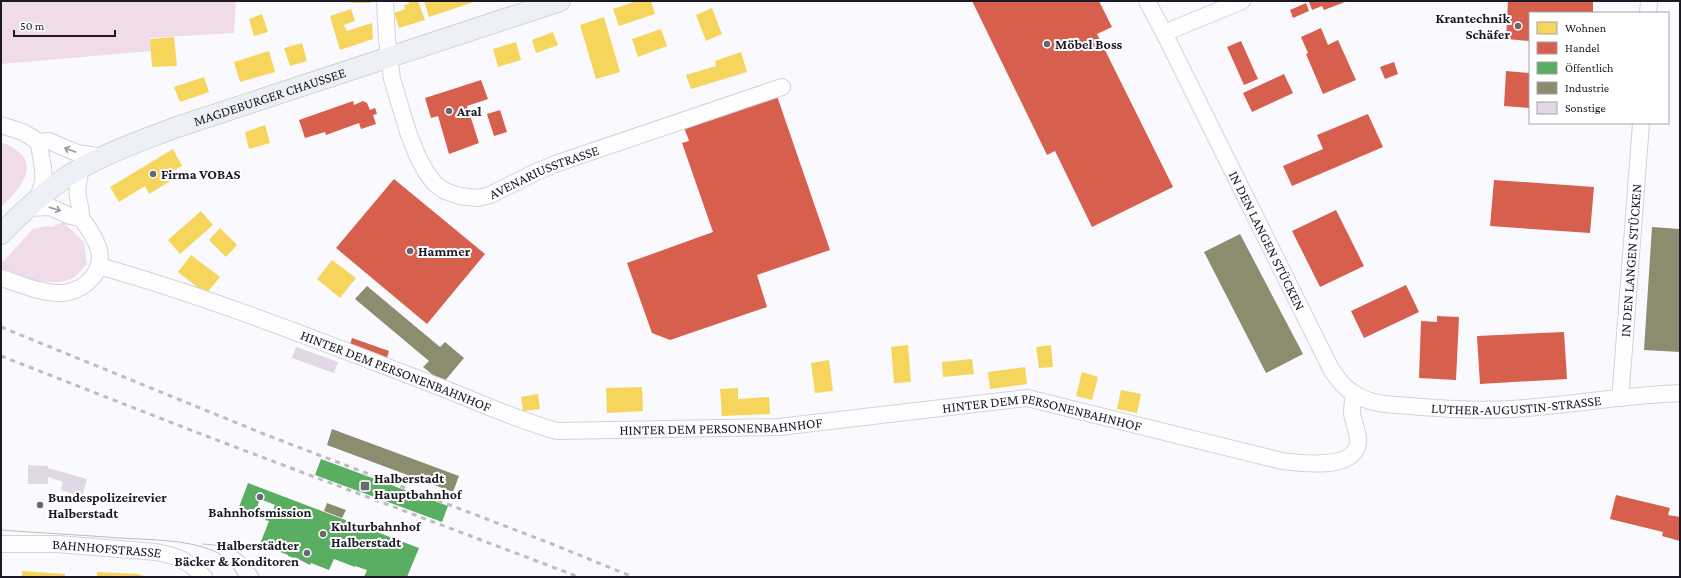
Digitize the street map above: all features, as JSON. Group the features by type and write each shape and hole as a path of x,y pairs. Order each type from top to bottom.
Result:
{"main road":[{"name":"MAGDEBURGER CHAUSSEE","path":"2,233 32,204 81,168 103,157 174,128 560,1"}],"street":[{"name":"AVENARIUSSTRASSE","path":"385,1 392,79 408,132 417,155 426,172 436,184 446,191 468,198 478,198 490,195 558,162 782,87"},
{"name":"IN DEN LANGEN STÜCKEN","path":"1147,1 1330,367 1337,379 1354,395"},
{"path":"1164,33 1242,1"},
{"path":"1648,12 1649,1"},
{"name":"IN DEN LANGEN STÜCKEN","path":"1622,398 1621,388 1641,124"},
{"path":"1,125 23,132 39,142 49,141 77,153 103,157"},
{"path":"39,142 45,174 44,184 32,204 50,207 70,216 81,218"},
{"path":"1,278 38,290 63,293 79,289 91,279 99,266 100,257 96,240 81,218 81,205 78,198 78,191 81,168"},
{"name":"HINTER DEM PERSONENBAHNHOF","path":"99,266 139,277 234,310 459,394 541,427 557,431 779,427 1027,398 1282,461 1312,464 1334,462 1350,456 1357,447 1357,438 1352,413 1354,395"},
{"name":"LUTHER-AUGUSTIN-STRASSE","path":"1354,395 1372,402 1385,404 1470,409 1523,408 1680,393"},
{"name":"BAHNHOFSTRASSE","path":"1,544 58,544 156,552 170,555 190,563 204,577"}],"shaded area":[{"path":"1,1 236,1 234,33 150,38 151,51 1,64"},
{"path":"1,142 23,156 26,164 26,172 18,189 1,207"},
{"path":"63,222 84,242 87,264 75,276 71,279 62,281 45,282 27,278 1,269 1,264 33,229 45,226 52,227"}],"building: Wohnen":[{"path":"351,1 371,1 371,3 351,3"},
{"path":"408,1 418,1 425,20 399,28 394,13 405,9 404,5 409,4"},
{"path":"424,1 477,1 429,17"},
{"path":"637,1 651,1 655,14 619,26 613,9"},
{"path":"712,8 722,34 706,41 696,15"},
{"path":"351,9 355,21 344,25 347,31 372,23 373,39 340,50 330,16"},
{"path":"262,14 268,32 254,36 249,19"},
{"path":"604,17 620,72 596,79 580,25"},
{"path":"661,29 667,46 638,57 632,39"},
{"path":"553,32 558,45 536,53 532,40"},
{"path":"174,37 177,66 152,67 150,39"},
{"path":"516,42 521,60 498,67 493,49"},
{"path":"302,43 307,61 290,66 284,48"},
{"path":"269,51 275,72 240,82 234,62"},
{"path":"741,52 747,72 691,89 686,75 716,66 715,61"},
{"path":"204,77 209,92 180,102 174,87"},
{"path":"265,125 270,143 249,149 245,132"},
{"name":"Firma VOBAS","path":"173,149 182,166 173,171 177,177 149,194 145,186 119,202 110,187"},
{"path":"201,211 213,225 180,254 168,240"},
{"path":"220,228 237,245 226,257 209,240"},
{"path":"191,255 220,277 206,294 178,272"},
{"path":"332,260 356,278 340,298 317,279"},
{"path":"908,345 911,382 894,383 891,347"},
{"path":"1051,345 1053,367 1039,368 1036,347"},
{"path":"972,359 974,374 943,377 942,362"},
{"path":"829,360 833,391 815,393 811,363"},
{"path":"1025,367 1027,384 990,389 988,372"},
{"path":"1082,372 1098,377 1092,400 1076,396"},
{"path":"642,387 643,411 607,413 606,388"},
{"path":"738,388 738,399 769,397 770,414 722,416 720,389"},
{"path":"1121,390 1141,394 1137,413 1117,409"},
{"path":"538,394 540,409 523,411 521,397"},
{"path":"22,571 65,574 65,577 22,577"},
{"path":"97,572 138,574 147,577 97,577"}],"building: Handel":[{"path":"972,1 1099,1 1112,27 1097,34 1173,187 1092,227 1055,151 1047,155"},
{"name":"Krantechnik Schäfer","path":"1508,1 1593,1 1593,12 1529,12 1529,41 1506,39"},
{"path":"1309,2 1345,2 1324,10 1322,6 1312,10"},
{"path":"1306,3 1309,11 1293,18 1290,10"},
{"path":"1321,28 1328,45 1338,40 1356,80 1323,94 1306,54 1308,53 1301,37"},
{"path":"1241,41 1258,79 1244,85 1227,47"},
{"path":"1394,62 1398,74 1385,79 1380,67"},
{"path":"1506,71 1529,73 1529,108 1504,106"},
{"path":"1284,74 1293,93 1252,112 1243,93"},
{"name":"Aral","path":"481,80 488,99 467,106 479,143 449,154 438,116 431,118 425,98"},
{"path":"777,96 830,250 757,275 767,307 670,340 652,333 627,263 713,232 682,143 689,141 684,127"},
{"path":"353,101 354,105 363,101 367,103 370,110 375,108 377,114 373,115 376,124 361,129 359,123 326,135 325,132 305,138 299,120"},
{"path":"500,110 507,132 494,136 487,114"},
{"path":"1368,114 1383,147 1292,186 1283,166 1323,149 1317,135"},
{"name":"Hammer","path":"394,179 485,254 427,324 336,248"},
{"path":"1494,180 1594,187 1590,233 1490,226"},
{"path":"1336,210 1364,266 1320,287 1292,231"},
{"path":"1406,285 1419,312 1364,338 1351,311"},
{"path":"1437,316 1459,317 1456,380 1419,378 1421,321 1437,322"},
{"path":"1564,332 1567,379 1480,384 1477,336"},
{"path":"352,338 389,351 386,361 349,348"},
{"path":"1616,495 1670,508 1668,515 1680,517 1680,541 1662,536 1663,532 1610,519"}],"building: Öffentlich":[{"path":"321,459 448,506 442,522 315,475"},
{"name":"Kulturbahnhof Halberstadt","path":"248,483 419,548 407,577 364,577 367,570 334,559 329,570 311,563 310,565 260,544 269,521 265,520 268,514 271,515 275,505 260,499 255,513 239,507"}],"building: Industrie":[{"path":"1652,227 1680,229 1680,352 1644,350"},
{"path":"1240,234 1303,354 1266,373 1204,252"},
{"path":"367,286 440,347 445,342 464,358 443,383 423,367 429,361 355,299"},
{"path":"332,429 459,476 453,492 327,445"},
{"path":"327,503 346,510 342,518 324,511"}],"building: Sonstige":[{"path":"296,347 338,362 334,373 292,358"},
{"path":"28,465 48,466 48,468 87,479 82,497 61,490 63,482 48,477 48,484 28,484"}],"tram line":[{"path":"1,530 156,540 191,544 214,551 222,556 232,565 239,577"},
{"path":"203,544 230,548 243,556 260,577"}],"railway":[{"path":"1,327 264,434 552,544 633,577"},
{"path":"1,356 193,431 579,577"}],"place":[{"name":"Krantechnik Schäfer","path":"1518,26"},
{"name":"Möbel Boss","path":"1047,44"},
{"name":"Aral","path":"449,111"},
{"name":"Firma VOBAS","path":"153,174"},
{"name":"Hammer","path":"410,251"},
{"name":"Halberstadt Hauptbahnhof","path":"365,486"},
{"name":"Bahnhofsmission","path":"260,497"},
{"name":"Bundespolizeirevier Halberstadt","path":"40,505"},
{"name":"Kulturbahnhof Halberstadt","path":"323,534"},
{"name":"Halberstädter Bäcker & Konditoren","path":"307,553"}]}
